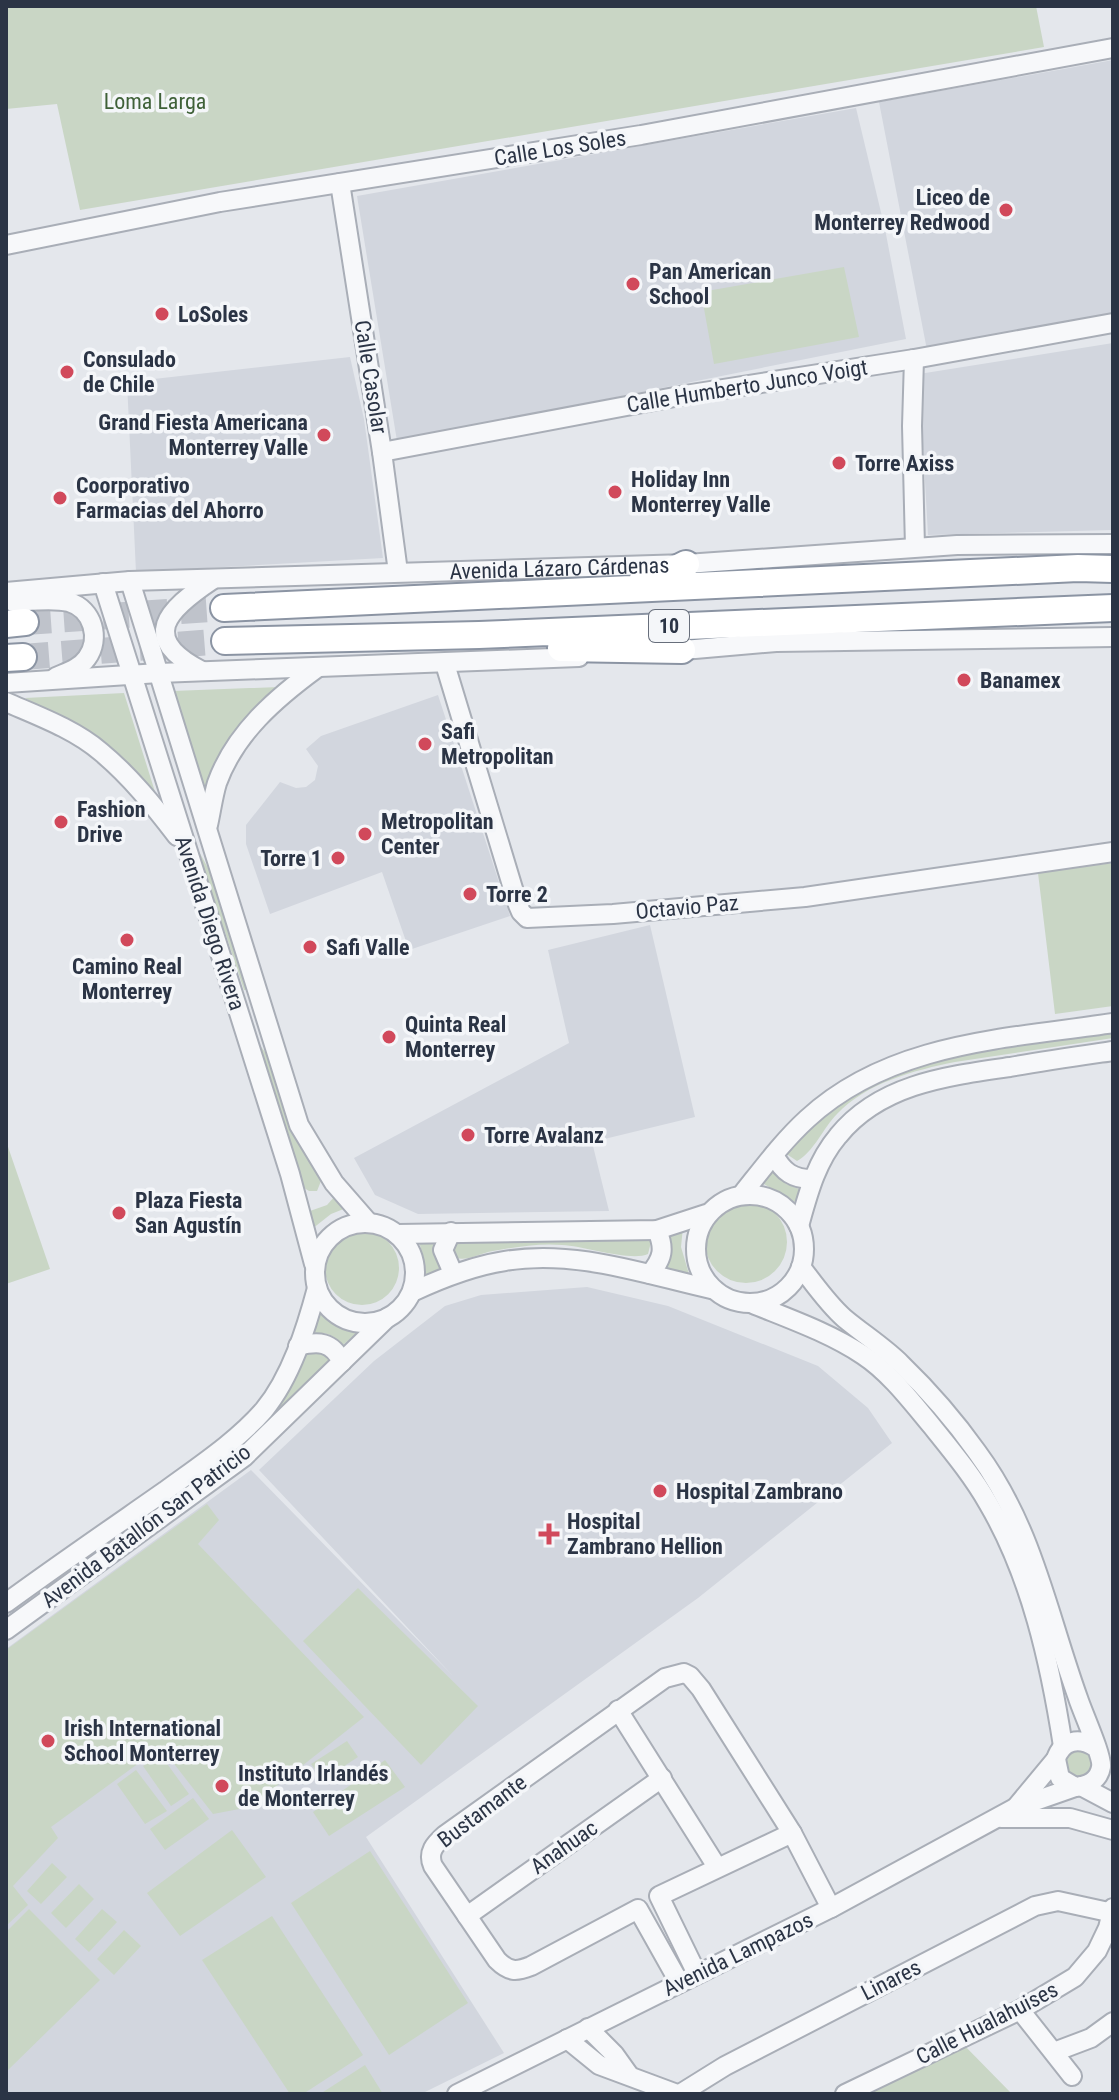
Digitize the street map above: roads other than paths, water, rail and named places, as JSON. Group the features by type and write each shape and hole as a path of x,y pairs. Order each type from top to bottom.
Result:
{"highway":[{"path":"549,594 653,577 686,564"},
{"name":"Avenida Lázaro Cárdenas","path":"224,608 1078,568 1113,569"},
{"name":"10","path":"225,641 479,635 1113,608"},
{"path":"479,635 505,644 523,646 682,650"}],"street":[{"name":"Calle Los Soles","path":"6,245 220,202 641,135 1113,48"},
{"name":"Calle Casolar","path":"340,183 398,572"},
{"name":"Calle Humberto Junco Voigt","path":"382,452 685,395 914,359 1113,323"},
{"path":"914,359 915,547"},
{"name":"Avenida Lázaro Cárdenas","path":"6,592 139,581 686,564 915,547 1113,544"},
{"path":"203,672 175,654 166,636 166,623 181,600 214,578"},
{"name":"Avenida Diego Rivera","path":"139,581 150,644 299,1125 334,1183 368,1222"},
{"name":"Avenida Diego Rivera","path":"103,583 290,1174 314,1264"},
{"path":"6,602 69,602 86,613 91,621 94,639 86,660 76,669 45,681"},
{"path":"6,683 159,673 639,654 776,642 1113,637"},
{"name":"Octavio Paz","path":"445,664 521,912 527,918 613,914 805,897 1113,852"},
{"path":"207,828 217,783 235,747 262,712 317,668"},
{"path":"6,702 61,726 100,751 141,791 186,847"},
{"path":"743,1193 819,1108 884,1068 939,1050 1113,1023"},
{"path":"753,1304 783,1292 797,1278 803,1254 799,1226 812,1179 829,1148 851,1121 867,1109 902,1089 946,1076 1113,1051"},
{"path":"774,1155 792,1176 812,1179"},
{"path":"398,1234 412,1260 415,1274 412,1292 402,1308 387,1318 365,1324 336,1314 317,1288 314,1264 325,1241 349,1225 379,1224 398,1234 657,1230 706,1214 722,1200 743,1193 773,1199 783,1205 799,1226"},
{"path":"706,1214 699,1230 696,1256 711,1289"},
{"path":"650,1274 663,1256 657,1230"},
{"path":"451,1232 443,1250 453,1273"},
{"path":"412,1292 453,1273 505,1261 558,1258 650,1274 711,1289 738,1302 753,1304 807,1326 866,1356 883,1371 951,1449 987,1501 1017,1561 1030,1601 1055,1696 1060,1778 1113,1803"},
{"path":"801,1267 828,1302 893,1356 926,1389 978,1453 1015,1513 1035,1561 1103,1758 1098,1777 1078,1786"},
{"name":"Avenida Batallón San Patricio","path":"6,1603 198,1467 245,1429 279,1388 298,1346 317,1288"},
{"path":"807,1326 813,1312 828,1302"},
{"name":"Avenida Batallón San Patricio","path":"6,1630 244,1457 387,1318"},
{"path":"298,1346 314,1342 329,1345 336,1350 342,1362"},
{"name":"Bustamante","path":"679,1982 638,1909 531,1966 509,1970 497,1960 433,1866 430,1857 433,1847 445,1835 618,1710 665,1678 684,1673 690,1676 792,1833 831,1908"},
{"path":"618,1710 717,1867"},
{"path":"1060,1753 1073,1741 1085,1741 1103,1758"},
{"name":"Avenida Lampazos","path":"1015,1808 1060,1753"},
{"name":"Anahuac","path":"467,1916 662,1778"},
{"name":"Avenida Lampazos","path":"457,2094 831,1908 1015,1808 1078,1786"},
{"path":"999,1818 1070,1818 1113,1830"},
{"path":"697,1974 659,1896 792,1833"},
{"name":"Linares","path":"678,2094 725,2066 1035,1906 1058,1901 1112,1917"},
{"name":"Calle Hualahuises","path":"845,2094 1020,2010 1084,1968 1112,1917"},
{"path":"1020,2010 1072,2076"},
{"path":"1054,2052 1091,2038 1113,2022"},
{"path":"588,2028 614,2054 629,2075"},
{"path":"567,2039 599,2065 678,2094"}],"tunnel":[{"path":"25,622 224,608"},
{"path":"23,657 225,641"}],"place":[{"name":"Liceo de Monterrey Redwood","path":"1006,210"},
{"name":"Pan American School","path":"633,284"},
{"name":"LoSoles","path":"162,314"},
{"name":"Consulado de Chile","path":"67,372"},
{"name":"Grand Fiesta Americana Monterrey Valle","path":"324,435"},
{"name":"Torre Axiss","path":"839,463"},
{"name":"Holiday Inn Monterrey Valle","path":"615,492"},
{"name":"Coorporativo Farmacias del Ahorro","path":"60,498"},
{"name":"Banamex","path":"964,680"},
{"name":"Safi Metropolitan","path":"425,744"},
{"name":"Fashion Drive","path":"61,822"},
{"name":"Metropolitan Center","path":"365,834"},
{"name":"Torre 1","path":"338,858"},
{"name":"Torre 2","path":"470,894"},
{"name":"Camino Real Monterrey","path":"127,940"},
{"name":"Safi Valle","path":"310,947"},
{"name":"Quinta Real Monterrey","path":"389,1037"},
{"name":"Torre Avalanz","path":"468,1135"},
{"name":"Plaza Fiesta San Agustín","path":"119,1213"},
{"name":"Hospital Zambrano","path":"660,1491"},
{"name":"Hospital Zambrano Hellion","path":"549,1534"},
{"name":"Irish International School Monterrey","path":"48,1741"},
{"name":"Instituto Irlandés de Monterrey","path":"222,1786"}],"park label":[{"name":"Loma Larga","path":"155,101"}]}
